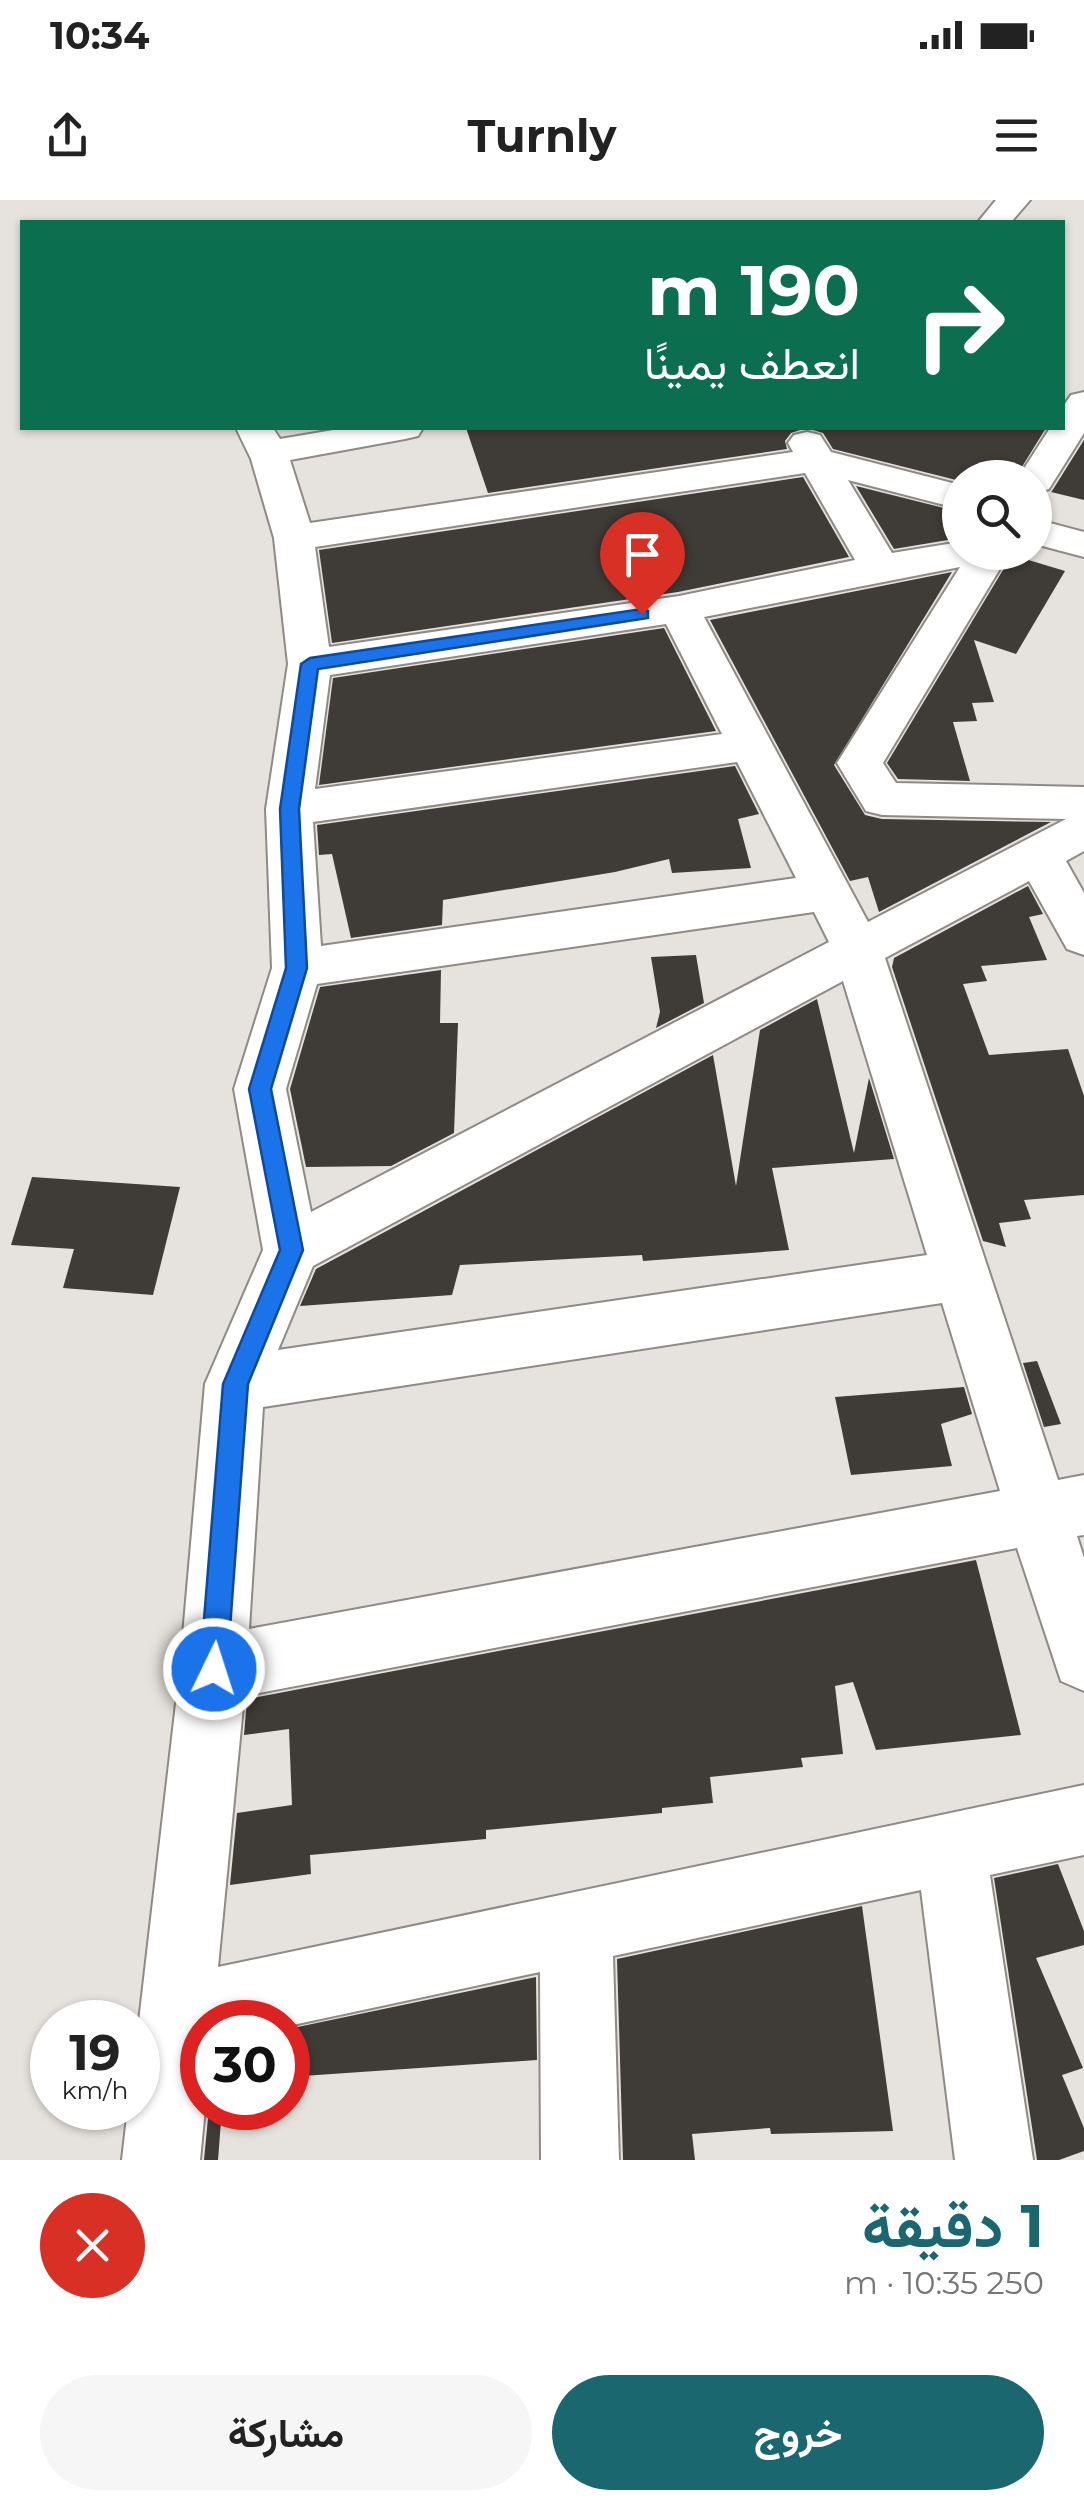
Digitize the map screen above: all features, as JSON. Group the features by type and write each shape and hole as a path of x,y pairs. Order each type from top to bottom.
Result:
{"street":[{"path":"996,220 1014,200"},
{"path":"1048,460 1084,404"},
{"path":"181,2000 214,1669 235,1384 291,1250 260,1089 296,968 290,809 310,664 294,538 262,440 381,430"},
{"path":"294,538 818,438 942,490"},
{"path":"818,438 880,568"},
{"path":"1052,536 1084,545"},
{"path":"310,664 679,609 942,558"},
{"path":"979,570 860,764 882,799 1084,803"},
{"path":"679,609 858,950 963,1275 1061,1509 1084,1658"},
{"path":"290,809 750,746"},
{"path":"291,1250 1084,830"},
{"path":"1038,854 1084,936"},
{"path":"296,968 828,892"},
{"path":"235,1384 963,1275"},
{"path":"214,1669 1061,1509"},
{"path":"237,2000 1084,1820"},
{"path":"951,1848 994,2160"},
{"path":"576,1928 580,2160"},
{"path":"161,2160 180,2012"}],"building":[{"path":"467,430 800,430 785,441 787,449 488,493"},
{"path":"813,430 1045,430 1026,460 942,460 942,476 833,449 823,433"},
{"path":"1084,440 1084,500 1052,491"},
{"path":"803,477 849,557 678,592 332,643 319,550"},
{"path":"856,486 942,508 942,541 894,549"},
{"path":"1052,567 1065,571 1016,654 974,640 994,702 972,703 977,721 953,722 970,781 898,779 887,763 1003,570"},
{"path":"952,572 834,765 865,815 882,819 1051,822 879,912 868,877 850,881 710,620"},
{"path":"664,628 716,731 319,785 333,678"},
{"path":"735,766 759,814 738,819 751,868 672,873 669,859 615,872 443,900 442,925 351,938 332,854 319,855 317,825"},
{"path":"1028,886 1043,914 1029,917 1047,960 981,966 987,981 963,984 989,1055 1068,1049 1084,1096 1084,1195 1024,1200 1031,1219 999,1223 1006,1247 983,1241 892,967 894,958"},
{"path":"696,955 704,1003 656,1028 660,1012 651,957"},
{"path":"441,970 440,1023 458,1023 454,1133 391,1166 306,1167 290,1089 320,987"},
{"path":"817,999 854,1153 869,1078 894,1159 772,1168 789,1250 643,1261 642,1255 460,1265 452,1295 300,1306 316,1269 713,1055 736,1186 760,1030"},
{"path":"32,1177 180,1187 153,1295 63,1288 74,1249 11,1245"},
{"path":"1037,1361 1061,1424 1044,1427 1023,1363"},
{"path":"964,1387 972,1414 941,1424 952,1466 851,1475 835,1397"},
{"path":"976,1560 1021,1735 876,1750 853,1682 835,1686 843,1754 801,1758 803,1767 710,1777 713,1803 662,1808 662,1813 486,1830 486,1839 310,1855 311,1874 230,1885 237,1813 292,1805 289,1729 244,1735 247,1699"},
{"path":"1058,1864 1084,1931 1084,1945 1036,1958 1083,2068 1062,2075 1084,2128 1084,2151 1059,2160 1037,2160 994,1878"},
{"path":"862,1906 893,2131 771,2134 770,2128 692,2134 695,2160 623,2160 617,1959"},
{"path":"536,1977 537,2060 310,2075 310,2024"},
{"path":"207,2130 220,2130 218,2160 204,2160"}],"route":[{"path":"214,1669 235,1384 291,1250 260,1089 296,968 290,809 310,664 642,614"}]}
